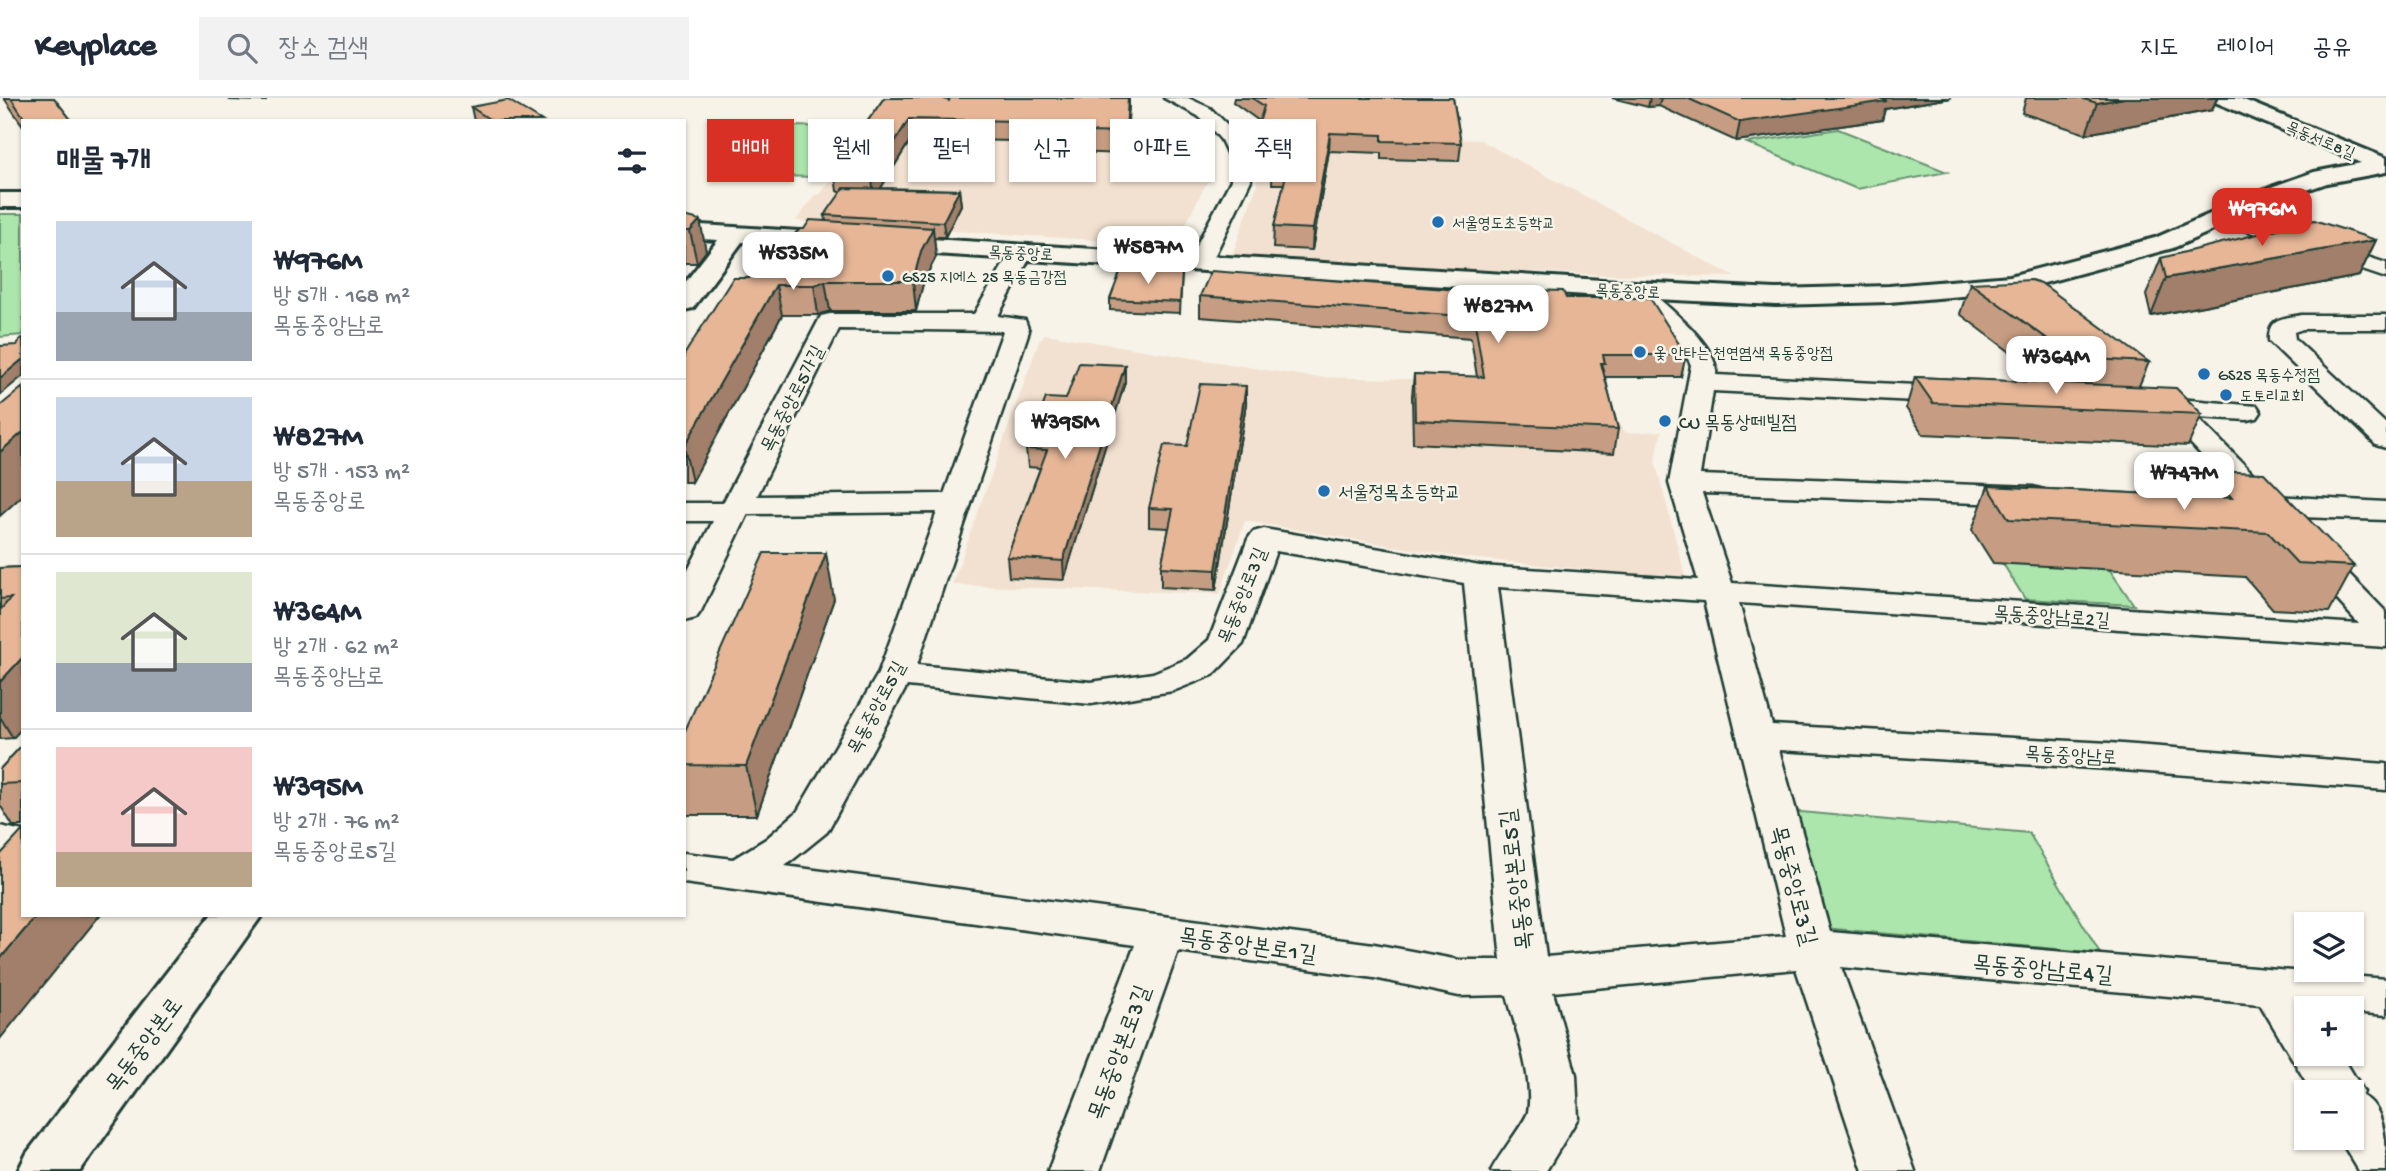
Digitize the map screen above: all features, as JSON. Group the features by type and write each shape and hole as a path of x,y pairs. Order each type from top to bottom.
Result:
{"main road":[{"name":"목동서로8길","path":"2222,98 2384,165"},
{"name":"목동중앙로","path":"686,231 1635,290 1776,297 1889,294 2011,284 2164,243 2322,177 2384,165"},
{"path":"0,200 21,200"},
{"path":"686,299 735,234"},
{"name":"목동중앙본로","path":"47,1171 237,917"}],"street":[{"path":"1173,98 1204,112 1217,123 1230,138 1240,159 1241,180 1199,263"},
{"path":"2225,216 2386,271"},
{"path":"982,322 1023,252"},
{"path":"2011,284 2041,307"},
{"name":"목동중앙로3길","path":"1635,290 1698,352 1704,365 1684,483 1719,593 1812,950 1889,1171"},
{"name":"목동중앙로5가길","path":"686,607 830,321 982,322"},
{"name":"목동중앙로5길","path":"740,875 781,849 812,822 896,674 1016,331 1016,326 982,322"},
{"path":"2386,322 2301,322 2281,328 2282,341 2386,439"},
{"path":"1701,382 1979,396"},
{"path":"2140,382 2173,407 2386,634"},
{"path":"2118,404 2246,412"},
{"path":"2350,405 2386,406"},
{"path":"1684,483 2058,497"},
{"path":"686,512 956,503"},
{"path":"2224,503 2386,511"},
{"name":"목동중앙로3길","path":"896,674 1091,693 1160,683 1200,667 1226,644 1264,539 1480,576 1719,593"},
{"name":"목동중앙본로5길","path":"1480,576 1527,977 1551,1075 1553,1118 1517,1171"},
{"name":"목동중앙남로2길","path":"1719,593 2386,634"},
{"name":"목동중앙남로","path":"1756,736 2109,756 2386,777"},
{"path":"0,841 6,846 21,846"},
{"name":"목동중앙본로1길","path":"686,869 1374,961 1459,978 1527,977 1812,950"},
{"name":"목동중앙본로3길","path":"1074,1171 1162,933"},
{"name":"목동중앙남로4길","path":"1812,950 2386,997"},
{"path":"2274,987 2294,1020"},
{"path":"2364,1133 2386,1169"}],"shaded area":[{"path":"894,130 908,130 908,182 995,182 995,131 1009,132 1009,182 1096,182 1096,133 1110,133 1110,182 1207,182 1175,245 796,221 815,195 821,194 829,182 894,182"},
{"name":"서울영도초등학교","path":"1316,135 1480,140 1735,277 1583,274 1231,258 1257,182 1316,182"},
{"name":"서울정목초등학교","path":"1045,334 1310,377 1586,383 1626,433 1662,431 1655,461 1686,579 1458,557 1245,521 1220,594 952,585 1039,341"}],"green space":[{"path":"794,126 808,126 808,177 794,176"},
{"path":"1838,129 1947,172 1857,189 1747,143"},
{"path":"0,214 21,214 21,335 0,337"},
{"path":"2002,562 2109,569 2134,605 2025,599"},
{"path":"1790,811 2029,833 2100,953 1824,928"}],"building":[{"path":"11,98 54,98 70,119 25,119"},
{"path":"884,98 942,98 949,101 950,98 1128,98 1127,119 1110,119 1110,133 1096,132 1096,119 908,119 894,143 894,119 869,119"},
{"path":"1252,98 1453,98 1461,143 1382,141 1382,135 1330,133 1313,229 1274,227 1284,182 1316,182 1316,119 1260,119 1264,106"},
{"path":"1687,98 1879,98 1887,101 1740,122"},
{"path":"2080,98 2124,98 2097,103"},
{"path":"508,100 539,119 489,119 471,107"},
{"path":"844,188 959,190 943,222 825,215"},
{"path":"686,216 700,220 690,231 686,231"},
{"path":"810,220 933,228 921,251 913,281 825,281 814,285 776,285 686,443 686,352 733,278 749,278 800,229 804,229"},
{"path":"2314,220 2376,240 2166,278 2161,258"},
{"path":"1121,270 1182,273 1180,302 1110,299"},
{"path":"1211,271 1472,291 1472,288 1563,291 1566,298 1650,298 1686,355 1603,355 1605,363 1601,363 1618,429 1415,420 1414,374 1484,377 1474,317 1200,296"},
{"path":"2031,280 2041,283 2149,362 2074,358 1970,283"},
{"path":"20,339 21,361 0,378 0,346 17,345"},
{"path":"1079,363 1125,365 1063,561 1007,557 1047,450 1026,449 1046,398 1066,399"},
{"path":"1915,377 2176,388 2202,414 1933,403"},
{"path":"1200,384 1246,386 1216,570 1161,567 1173,509 1149,508 1164,445 1187,446"},
{"path":"21,389 21,434 0,452 0,406"},
{"path":"2207,471 2264,473 2354,566 2297,563 2268,532 2009,519 1988,486 2232,498"},
{"path":"764,553 826,553 746,766 686,765 686,728"},
{"path":"21,567 21,659 0,682 0,610 11,598 0,599 0,568"},
{"path":"21,746 21,783 0,784 0,769"},
{"path":"21,832 21,917 35,917 0,959 0,855"}],"place":[{"name":"서울영도초등학교","path":"1438,222"},
{"name":"GS25 지에스 25 목동금강점","path":"888,276"},
{"name":"옻 안타는 천연염색 목동중앙점","path":"1640,352"},
{"name":"GS25 목동수정점","path":"2204,374"},
{"name":"도토리교회","path":"2226,395"},
{"name":"CU 목동상떼빌점","path":"1665,421"},
{"name":"서울정목초등학교","path":"1324,491"}]}
